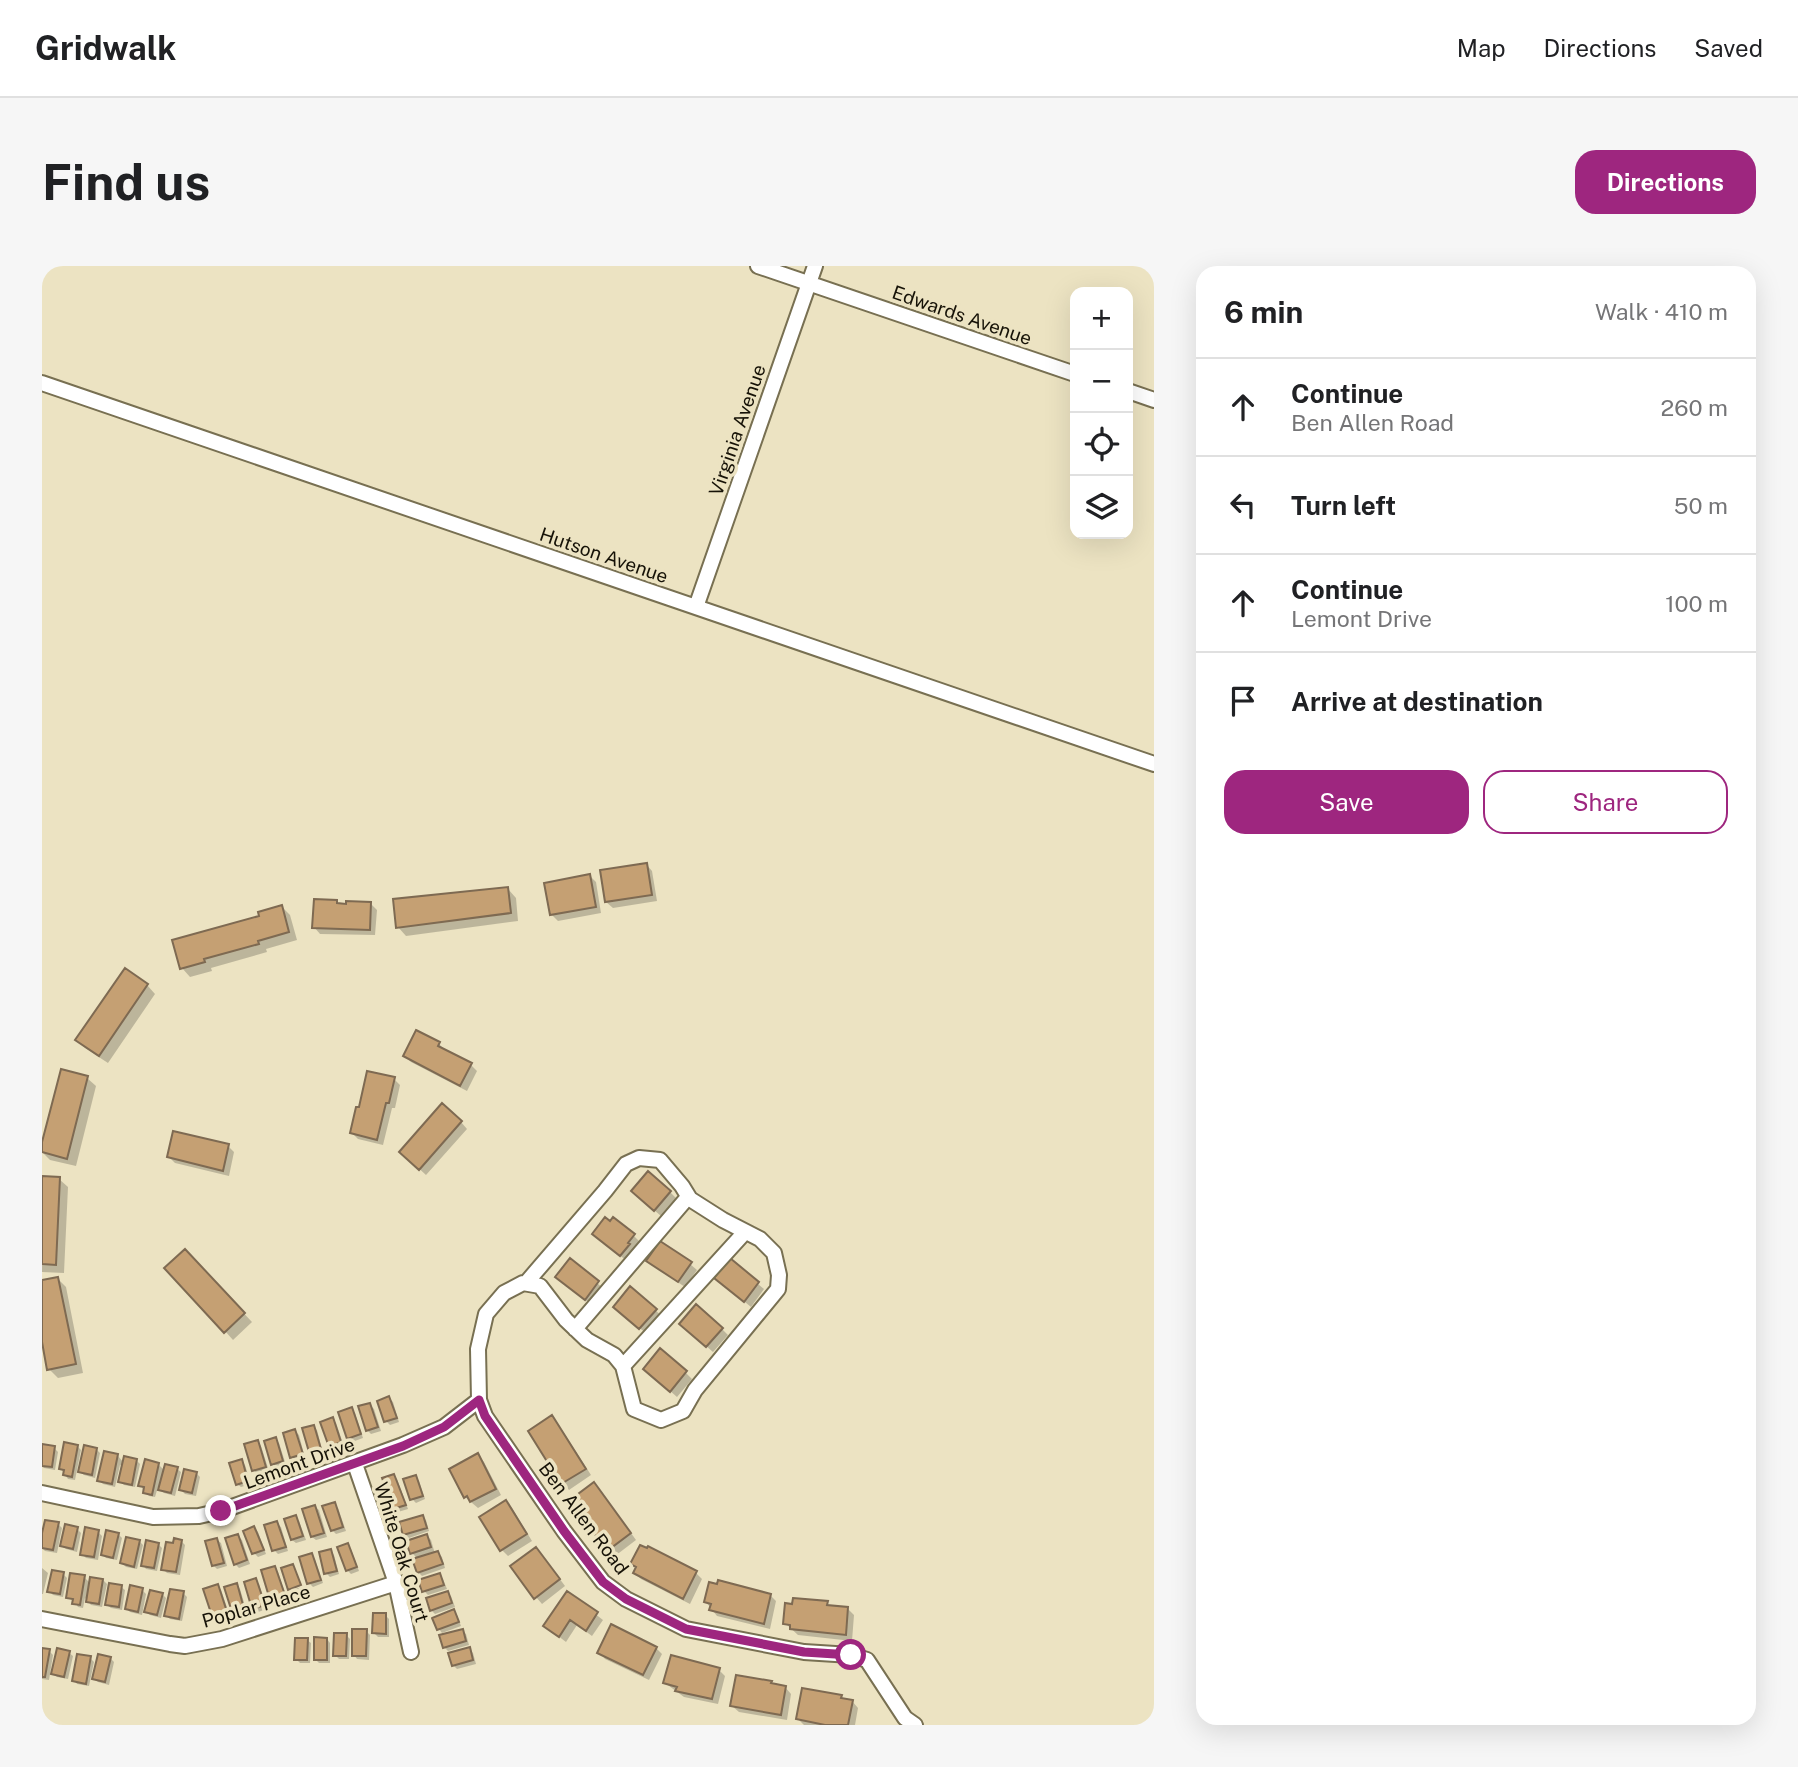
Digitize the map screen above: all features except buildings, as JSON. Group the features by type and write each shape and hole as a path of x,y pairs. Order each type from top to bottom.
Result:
{"street":[{"name":"Edwards Avenue","path":"758,266 1070,372"},
{"name":"Virginia Avenue","path":"696,607 815,266"},
{"name":"Hutson Avenue","path":"42,383 811,649 1154,764"},
{"path":"1133,393 1154,400"},
{"name":"Ben Allen Road","path":"688,1196 660,1160 639,1158 626,1164 526,1283 504,1293 486,1314 478,1349 479,1400 485,1416 564,1531 603,1582 626,1599 686,1629 804,1652 851,1655 867,1660 905,1718 915,1725"},
{"path":"526,1283 540,1286 566,1320 587,1340 614,1355 623,1366 634,1409 661,1420 683,1411 695,1390 778,1289 779,1275 774,1253 760,1239 723,1220 688,1196 576,1329"},
{"path":"623,1366 745,1232"},
{"name":"Lemont Drive","path":"42,1493 153,1517 199,1516 221,1511 403,1446 444,1427 479,1400"},
{"name":"White Oak Court","path":"355,1464 396,1584 411,1652"},
{"name":"Poplar Place","path":"42,1619 185,1646 222,1639 396,1584"}],"route":[{"path":"221,1511 403,1446 444,1427 479,1400 485,1416 564,1531 603,1582 626,1599 686,1629 804,1652 851,1655"}]}
